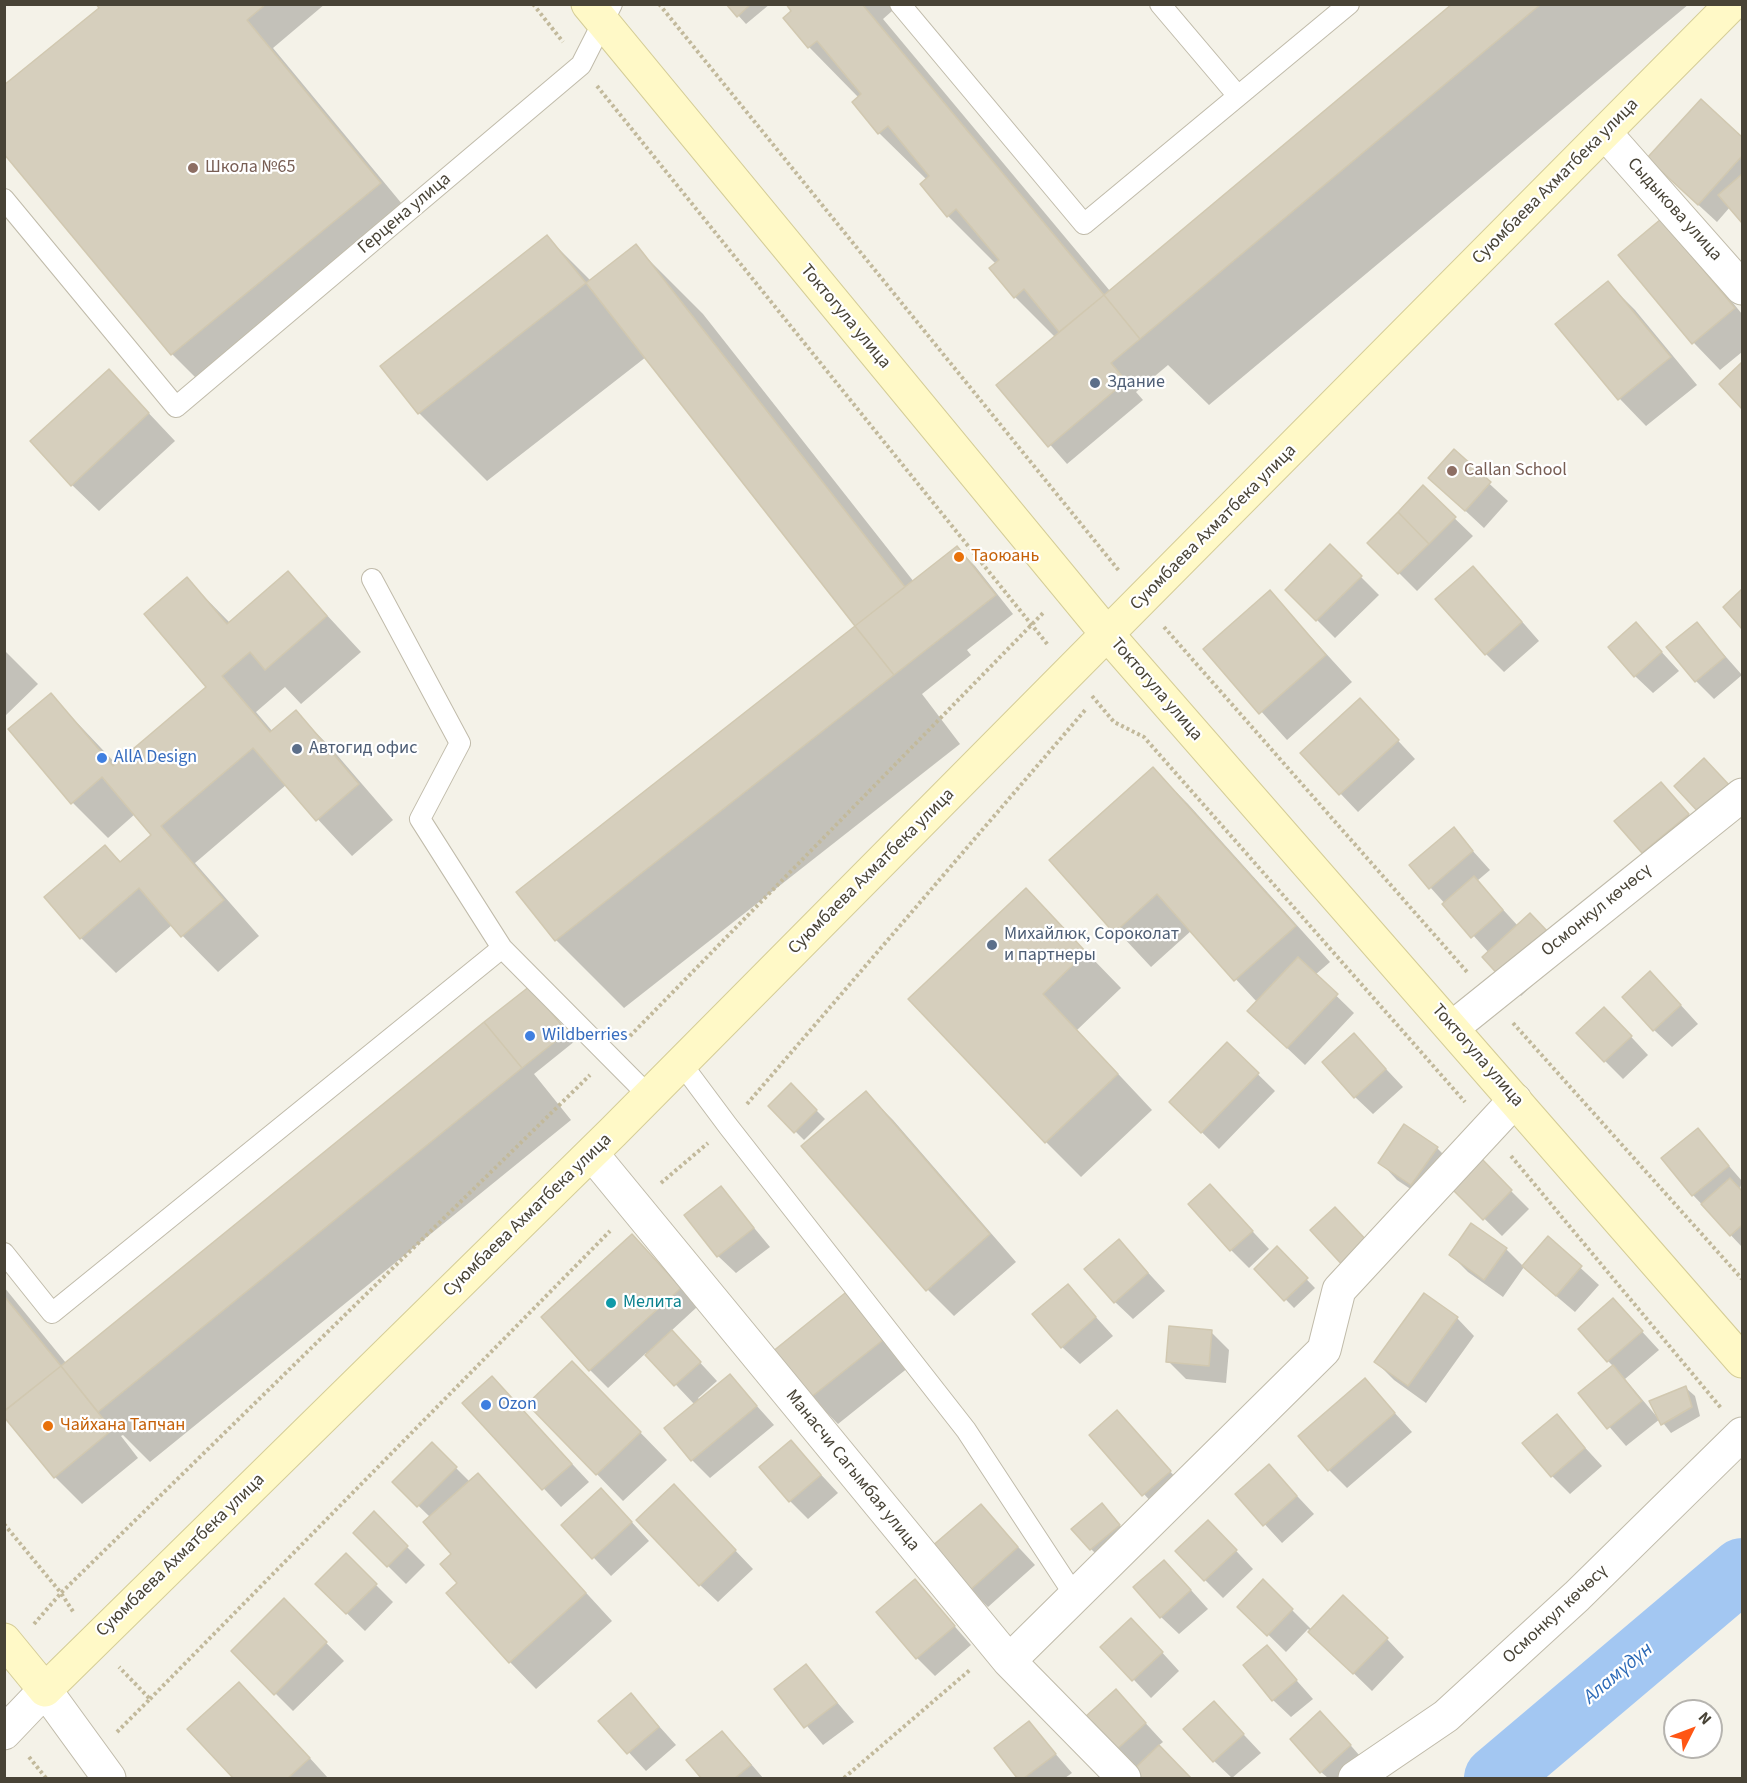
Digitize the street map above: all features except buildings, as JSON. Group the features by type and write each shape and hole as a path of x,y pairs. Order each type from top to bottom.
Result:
{"street":[{"name":"Суюмбаева Ахматбека улица","path":"4,1733 45,1690 592,1154 1732,4"},
{"name":"Токтогула улица","path":"601,11 1108,635 1743,1361"},
{"name":"Сыдыкова улица","path":"1605,133 1743,288"},
{"name":"Осмонкул көчөсү","path":"1452,1028 1743,795"},
{"path":"1003,1654 1076,1596 1324,1350 1339,1290 1515,1100"},
{"name":"Манасчи Сагымбая улица","path":"592,1154 1003,1654 1124,1779"},
{"name":"Осмонкул көчөсү","path":"1355,1779 1446,1716 1577,1596 1743,1434"},
{"path":"4,1640 45,1690 101,1767"}],"lane":[{"path":"900,4 1084,224 1349,4"},
{"path":"1160,4 1238,96"},
{"name":"Герцена улица","path":"4,199 176,407 581,65 601,11"},
{"path":"372,579 460,743 420,819 502,948 649,1096"},
{"path":"4,1253 52,1313 502,948"},
{"path":"681,1063 966,1430 1076,1596"}],"path":[{"path":"533,4 1030,626 1114,722 1144,737 1489,1129 1743,1434"},
{"path":"659,4 1188,656 1743,1279"},
{"path":"61,1593 610,1057 1030,626 1105,554"},
{"path":"4,1524 61,1593 95,1642 150,1699 101,1767"},
{"path":"844,1779 1003,1654"}],"waterway":[{"name":"Аламүдүн","path":"1496,1778 1742,1570"}],"place":[{"name":"Школа №65","path":"193,168"},
{"name":"Здание","path":"1095,383"},
{"name":"Callan School","path":"1452,471"},
{"name":"Таоюань","path":"959,557"},
{"name":"Автогид офис","path":"297,749"},
{"name":"AllA Design","path":"102,758"},
{"name":"Михайлюк, Сороколат и партнеры","path":"992,945"},
{"name":"Wildberries","path":"530,1036"},
{"name":"Мелита","path":"611,1303"},
{"name":"Ozon","path":"486,1405"},
{"name":"Чайхана Тапчан","path":"48,1426"}]}
